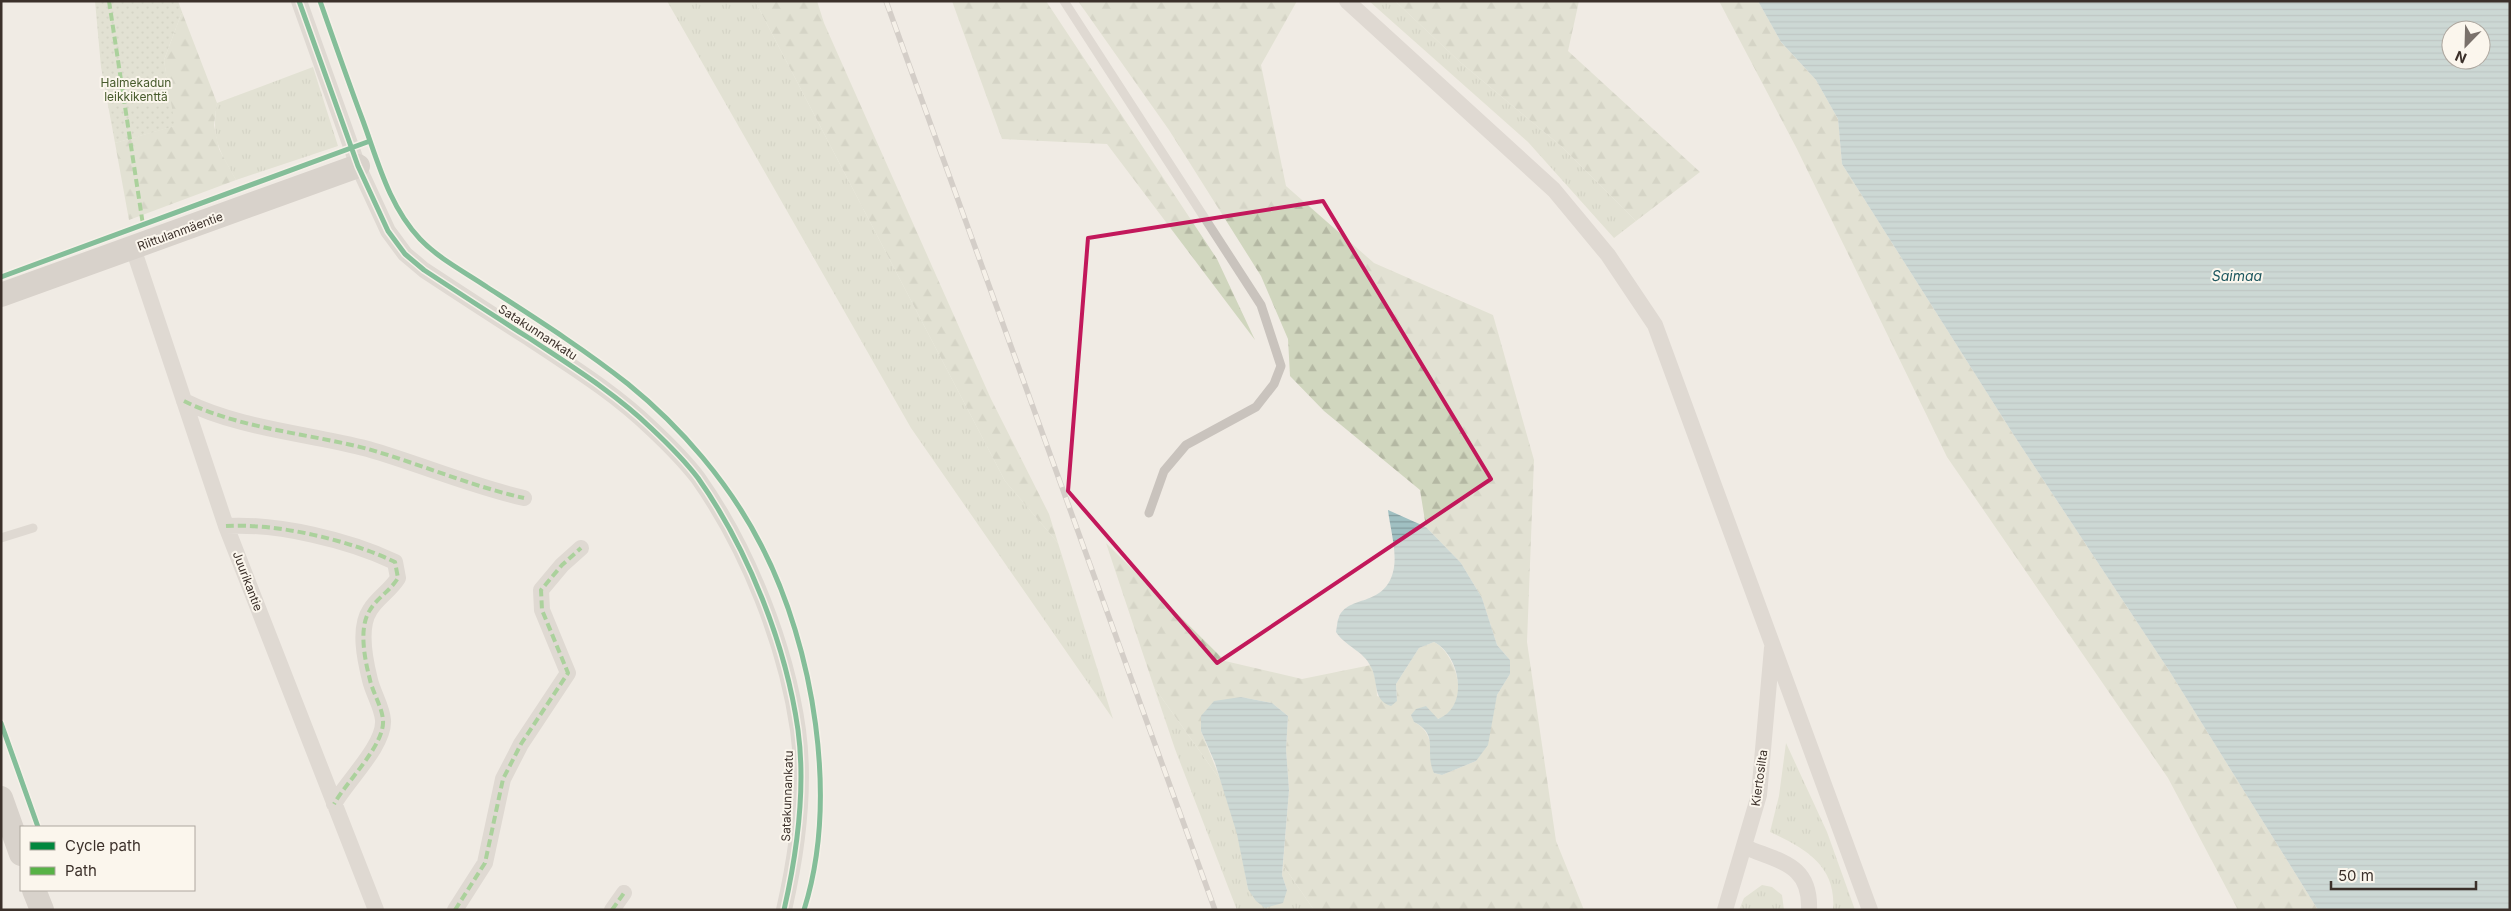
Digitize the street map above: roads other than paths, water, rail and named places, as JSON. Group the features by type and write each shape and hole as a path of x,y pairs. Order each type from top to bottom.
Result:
{"street":[{"name":"Satakunnankatu","path":"299,1 358,166 388,231 404,254 424,270 595,381 651,428 697,478 738,546 766,610 787,676 798,731 800,774 798,811 792,874 784,910"},
{"path":"1347,1 1554,190 1608,254 1655,325 1870,910"},
{"name":"Riittulanmäentie","path":"1,294 358,166"},
{"name":"Juurikantie","path":"133,248 226,526 376,910"},
{"path":"184,401 198,408 250,424 364,449 430,468 495,492 524,498"},
{"path":"226,526 244,525 274,528 330,539 374,552 395,562 398,578 390,591 370,609 363,627 369,680 383,721 375,748 343,788 334,804"},
{"path":"455,910 485,863 503,779 520,744 568,673 542,610 541,590 562,564 581,548"},
{"name":"Kiertosilta","path":"1724,910 1745,847 1758,795 1773,642"},
{"path":"1,798 20,851"},
{"path":"1745,847 1798,870 1806,883 1810,897 1809,910"},
{"path":"34,891 42,910"},
{"path":"612,910 624,893"}],"lane":[{"path":"1064,1 1261,305 1281,366 1274,384 1256,407 1186,445 1164,471 1149,513"},
{"path":"1,538 33,528"}],"water":[{"name":"Saimaa","path":"1758,1 2510,1 2510,910 2318,910 2170,672 2015,437 1842,164 1838,119 1816,80 1781,42"},
{"path":"1388,510 1426,527 1461,563 1482,598 1497,645 1510,660 1510,674 1497,695 1488,745 1476,761 1442,775 1434,773 1431,765 1427,732 1414,722 1411,715 1416,709 1426,706 1438,719 1448,713 1455,704 1458,693 1458,681 1450,658 1434,642 1419,648 1396,684 1397,701 1391,706 1385,703 1378,695 1373,673 1368,662 1336,632 1338,619 1344,610 1382,591 1393,572 1395,557"},
{"path":"1241,697 1272,703 1288,716 1286,749 1289,790 1282,875 1287,890 1283,903 1265,908 1256,901 1248,889 1237,834 1215,763 1201,731 1201,716 1214,701"}],"railway":[{"path":"886,1 1215,910"}],"park label":[{"name":"Halmekadun leikkikenttä","path":"136,89"}]}
